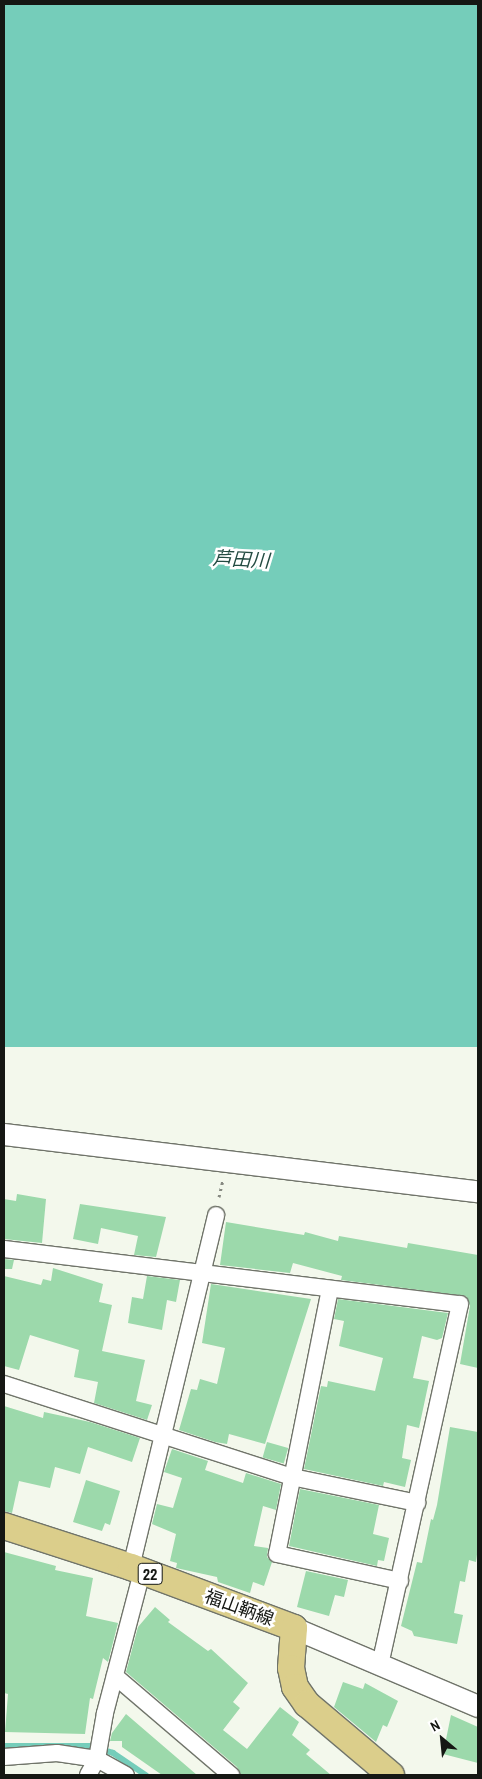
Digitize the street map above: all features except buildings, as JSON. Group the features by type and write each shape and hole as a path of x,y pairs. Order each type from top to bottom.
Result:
{"main road":[{"name":"福山鞆線","path":"4,1526 136,1569 294,1628 291,1668 295,1686 307,1704 391,1775"}],"street":[{"path":"4,1134 478,1191"},
{"path":"88,1775 98,1753 163,1435 216,1215"},
{"path":"4,1248 460,1304 400,1581 380,1664"},
{"path":"330,1289 277,1554 400,1581"},
{"path":"4,1384 292,1477 417,1503"},
{"path":"294,1628 478,1706"},
{"path":"115,1676 230,1775"},
{"path":"4,1757 57,1753 98,1753 126,1775"}],"path":[{"path":"216,1215 226,1162"}],"water":[{"name":"芦田川","path":"4,4 478,4 478,1047 4,1047"}],"waterway":[{"path":"4,1746 89,1746 113,1753 146,1775"}]}
